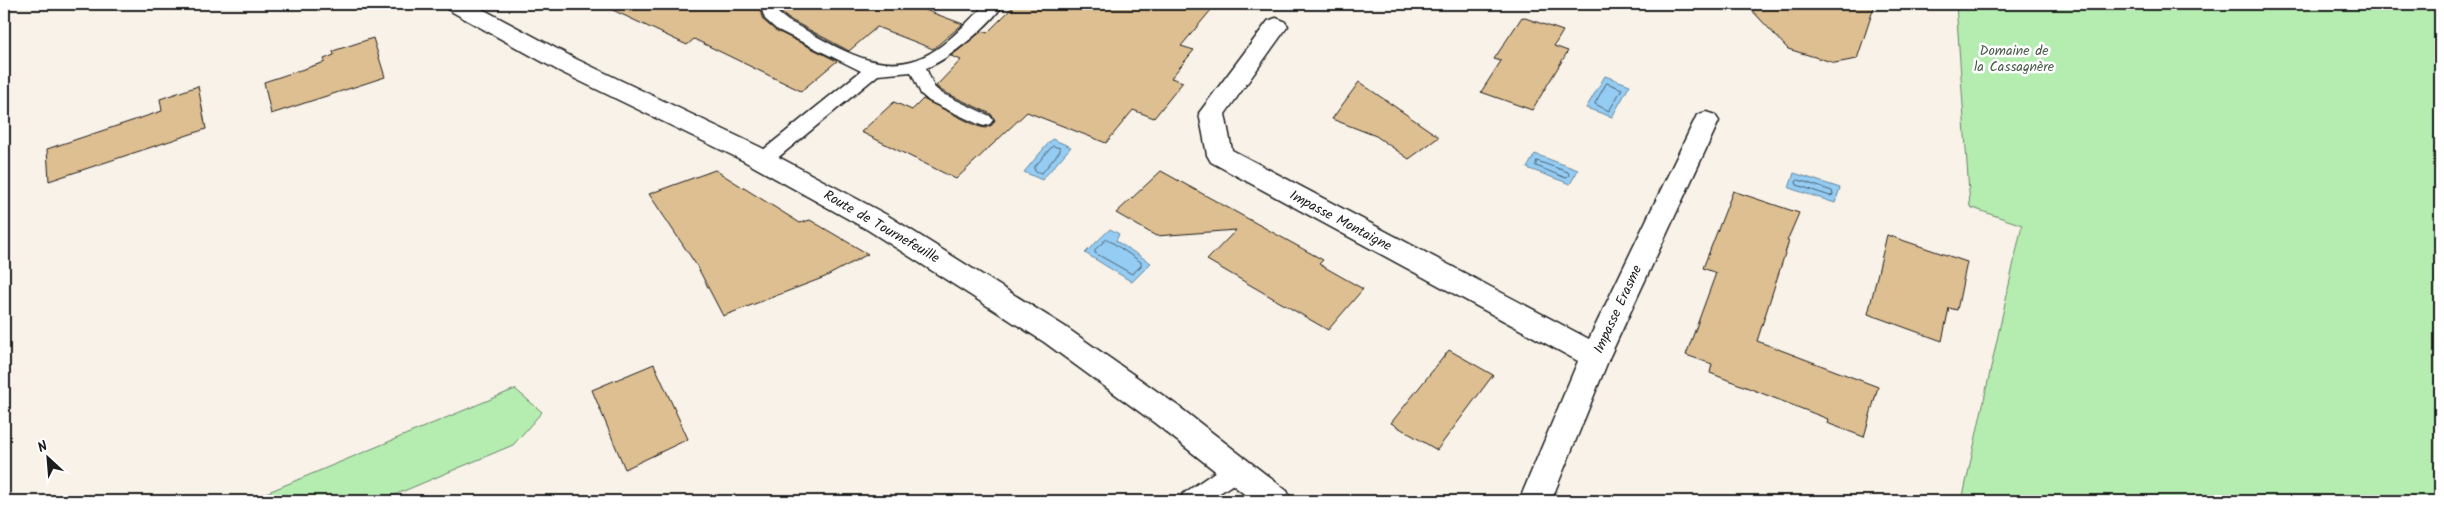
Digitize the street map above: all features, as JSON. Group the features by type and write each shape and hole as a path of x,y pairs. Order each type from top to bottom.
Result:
{"street":[{"name":"Route de Tournefeuille","path":"455,4 558,61 700,128 816,187 997,295 1109,372 1204,442 1276,501"},
{"name":"Impasse Montaigne","path":"1276,26 1212,113 1220,155 1595,356"},
{"name":"Impasse Erasme","path":"1535,501 1595,356 1706,121"}],"lane":[{"path":"768,4 770,15 782,25 874,69 893,70 917,66 937,57 953,45 994,4"},
{"path":"917,66 927,90 935,97 984,120"},
{"path":"763,160 874,69"},
{"path":"1191,501 1237,469"}],"green space":[{"name":"Domaine de la Cassagnère","path":"1956,4 2440,4 2440,501 1962,501 2022,225 1970,207"},
{"path":"515,389 542,412 513,445 380,501 247,501"}],"water":[{"path":"1605,76 1630,85 1612,117 1586,108"},
{"path":"1052,139 1071,147 1042,180 1024,172"},
{"path":"1535,154 1578,170 1570,184 1527,168"},
{"path":"1794,173 1840,188 1835,203 1789,188"},
{"path":"1110,229 1119,234 1116,241 1151,263 1132,282 1085,253"}],"building":[{"path":"600,4 758,4 763,20 775,30 837,61 801,91 694,39 687,45"},
{"path":"778,4 909,4 963,24 933,49 877,27 849,51 789,19 780,12"},
{"path":"1016,4 1216,4 1181,46 1194,50 1171,78 1183,82 1154,118 1133,110 1106,143 1027,112 956,179 861,132 894,102 912,110 923,99 977,126 985,128 992,125 995,120 991,114 942,91 936,86 961,60 951,56 982,31 987,33"},
{"path":"1746,4 1875,4 1857,59 1835,63 1788,49"},
{"path":"1522,17 1563,31 1554,46 1568,51 1532,110 1481,92 1501,61 1494,59"},
{"path":"373,38 385,77 271,114 264,82 325,62 324,59 334,55 333,51"},
{"path":"1359,82 1439,137 1409,159 1376,136 1332,119"},
{"path":"198,86 206,129 49,181 47,149 162,111 160,99"},
{"path":"715,170 800,223 810,220 868,254 825,277 723,316 697,266 649,194"},
{"path":"1161,171 1323,260 1319,264 1363,289 1328,330 1207,260 1236,230 1156,236 1116,213"},
{"path":"1733,191 1799,213 1787,241 1789,241 1757,341 1878,387 1864,437 1827,423 1828,419 1710,373 1712,364 1686,355 1716,273 1703,268"},
{"path":"1887,235 1967,262 1957,310 1949,308 1942,341 1868,314"},
{"path":"1449,350 1493,375 1437,450 1391,423"},
{"path":"654,364 688,439 625,469 592,390"}]}
